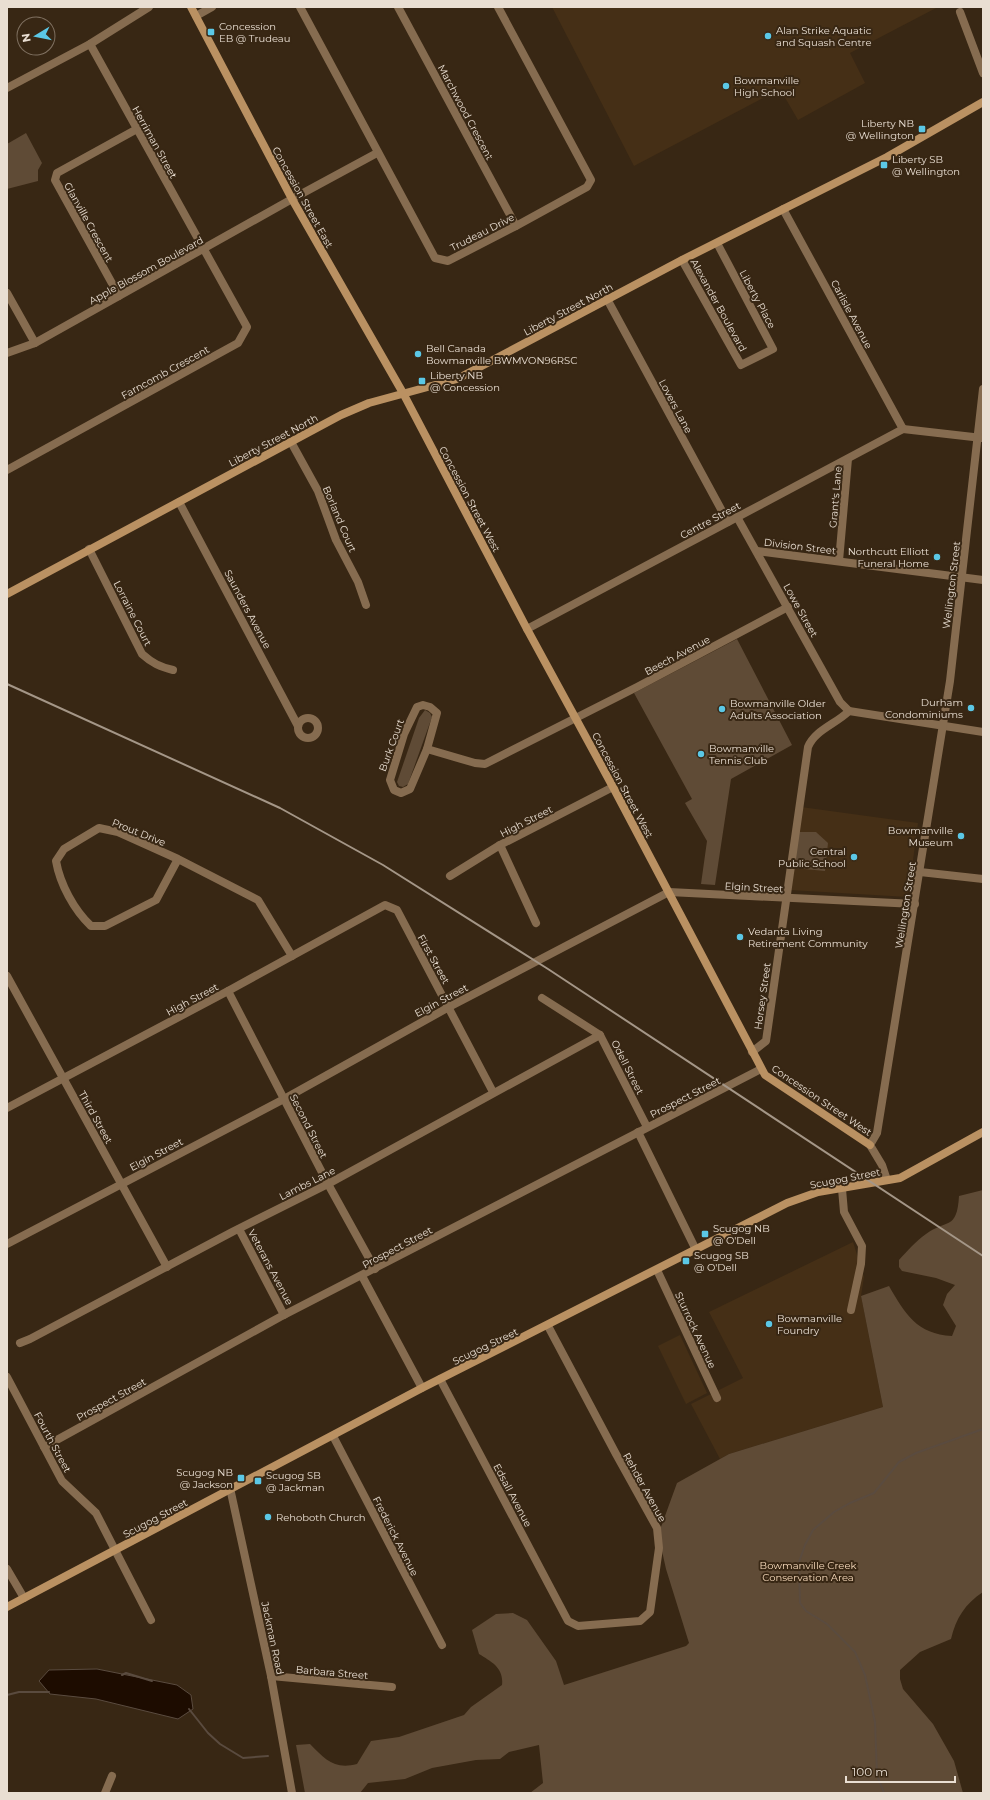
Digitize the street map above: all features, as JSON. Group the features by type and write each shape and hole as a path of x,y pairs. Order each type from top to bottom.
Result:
{"street":[{"path":"7,88 90,44 149,7"},
{"name":"Concession Street East","path":"191,7 292,199 403,393"},
{"path":"196,16 212,7"},
{"name":"Trudeau Drive","path":"300,7 377,154 434,258 448,261 587,187 591,180 498,7"},
{"name":"Marchwood Crescent","path":"398,7 516,226"},
{"path":"960,12 983,73"},
{"name":"Herriman Street","path":"90,44 204,249"},
{"name":"Liberty Street North","path":"7,594 341,415 369,403 457,379 682,260 887,157 983,102"},
{"name":"Glanville Crescent","path":"119,296 55,180 57,173 136,129"},
{"name":"Apple Blossom Boulevard","path":"7,353 35,343 292,199 377,154"},
{"name":"Carlisle Avenue","path":"784,209 903,429"},
{"name":"Liberty Place","path":"717,243 773,349 758,357"},
{"name":"Farncomb Crescent","path":"7,470 238,343 247,327 204,249"},
{"name":"Alexander Boulevard","path":"682,260 741,365 758,357"},
{"path":"7,293 35,343"},
{"name":"Lovers Lane","path":"608,299 728,522"},
{"name":"Wellington Street","path":"870,1145 877,1133 944,725 980,438 983,389"},
{"name":"Concession Street West","path":"403,393 527,629 669,892 761,1069 765,1075 870,1145"},
{"path":"903,429 980,438"},
{"name":"Centre Street","path":"527,629 903,429"},
{"name":"Borland Court","path":"291,442 318,491 336,540 358,582 366,605"},
{"name":"Grant's Lane","path":"839,561 848,459"},
{"name":"Saunders Avenue","path":"179,502 298,726"},
{"name":"Lowe Street","path":"738,517 840,702 848,711"},
{"name":"Lorraine Court","path":"89,549 142,654 155,664 174,670"},
{"name":"Division Street","path":"757,551 983,580"},
{"name":"Beech Avenue","path":"575,718 788,607"},
{"name":"Burk Court","path":"423,705 430,707 437,713 427,750 410,789 401,793 394,790 390,780 404,734 417,707 423,705"},
{"path":"848,711 983,732"},
{"name":"Horsey Street","path":"752,1052 766,1040 785,898 808,747 812,739 841,720 848,711"},
{"path":"427,750 475,763 485,764 575,718"},
{"name":"High Street","path":"450,876 500,846 613,787"},
{"name":"Prout Drive","path":"178,859 156,900 106,926 91,926 81,916 58,874 56,861 64,849 99,828 118,832 178,859 258,900 292,956"},
{"path":"500,846 536,923"},
{"path":"920,872 983,879"},
{"name":"Elgin Street","path":"7,1244 284,1098 449,1007 669,892 915,904"},
{"name":"High Street","path":"7,1108 228,991 385,905"},
{"name":"First Street","path":"385,905 396,910 493,1092"},
{"name":"Third Street","path":"7,976 167,1266"},
{"name":"Second Street","path":"228,991 328,1184 375,1269"},
{"name":"Odell Street","path":"542,998 600,1035 647,1128"},
{"name":"Lambs Lane","path":"20,1342 30,1340 167,1266 328,1184 493,1092 600,1035"},
{"name":"Prospect Street","path":"44,1447 284,1315 761,1069"},
{"path":"638,1132 696,1250"},
{"name":"Scugog Street","path":"7,1607 422,1388 548,1326 787,1203 818,1192 900,1178 983,1132"},
{"path":"870,1145 882,1165 887,1180"},
{"path":"842,1188 844,1212 862,1246 861,1264 851,1310"},
{"name":"Veterans Avenue","path":"239,1229 284,1315"},
{"name":"Sturrock Avenue","path":"657,1270 717,1398"},
{"path":"362,1276 422,1388"},
{"name":"Rehder Avenue","path":"548,1326 657,1528 659,1548 650,1612 640,1621 578,1626 568,1621"},
{"name":"Fourth Street","path":"7,1377 62,1481 96,1513 151,1620"},
{"name":"Edsall Avenue","path":"440,1379 568,1621"},
{"name":"Frederick Avenue","path":"333,1436 442,1645"},
{"name":"Jackman Road","path":"230,1488 271,1676 292,1793"},
{"path":"7,1569 24,1598"},
{"name":"Barbara Street","path":"271,1676 392,1687"},
{"path":"105,1793 112,1776"}],"shaded area":[{"name":"Bowmanville High School","path":"552,7 938,7 850,53 865,83 798,120 780,89 634,166"},
{"name":"Central Public School","path":"801,807 918,823 908,897 790,890"},
{"path":"853,1242 864,1277 861,1296 883,1407 729,1454 720,1459 691,1404 743,1378 709,1312"},
{"path":"680,1335 707,1393 686,1404 658,1346"},
{"path":"97,1669 177,1685 191,1695 193,1709 178,1719 96,1699 50,1694 39,1681 49,1670"}],"green space":[{"path":"26,133 42,163 38,170 38,181 7,189 7,144"},
{"path":"737,639 792,745 731,779 715,885 701,884 707,841 685,803 692,799 634,693"},
{"path":"425,710 430,713 432,717 408,784 403,787 399,786 397,782 419,718"},
{"path":"799,832 816,832 828,843 825,871 794,868"},
{"name":"Bowmanville Creek Conservation Area","path":"983,1190 983,1592 971,1601 962,1612 951,1639 920,1652 900,1670 900,1679 903,1689 933,1724 954,1761 963,1793 530,1793 543,1783 539,1745 509,1752 500,1759 476,1760 432,1768 405,1779 368,1783 360,1793 305,1793 296,1745 310,1744 325,1759 342,1766 357,1764 371,1741 399,1737 464,1715 471,1707 502,1685 499,1670 493,1663 479,1654 472,1630 496,1614 513,1613 527,1620 556,1661 564,1685 686,1646 689,1643 666,1569 660,1542 661,1527 677,1483 729,1454 883,1407 861,1296 889,1286 913,1321 930,1331 952,1336 956,1326 943,1305 947,1294 955,1285 936,1278 902,1271 899,1267 899,1260 922,1237 933,1229 953,1219 956,1215 959,1196"}],"waterway":[{"path":"884,1793 877,1775 875,1722 865,1675 855,1652 827,1624 806,1611 800,1603 799,1562 805,1545 813,1530 834,1512 850,1503 874,1493 899,1462 916,1453 983,1429"},
{"path":"122,1675 126,1673 152,1681"},
{"path":"7,1695 19,1692 49,1692"},
{"path":"189,1709 208,1733 220,1744 243,1758 268,1756"}],"railway":[{"path":"7,684 280,808 383,865 548,969 983,1256"}],"place":[{"name":"Concession EB @ Trudeau","path":"211,32"},
{"name":"Alan Strike Aquatic and Squash Centre","path":"768,36"},
{"name":"Bowmanville High School","path":"726,86"},
{"name":"Liberty NB @ Wellington","path":"922,129"},
{"name":"Liberty SB @ Wellington","path":"884,165"},
{"name":"Bell Canada Bowmanville BWMVON96RSC","path":"418,354"},
{"name":"Liberty NB @ Concession","path":"422,381"},
{"name":"Northcutt Elliott Funeral Home","path":"937,557"},
{"name":"Durham Condominiums","path":"971,708"},
{"name":"Bowmanville Older Adults Association","path":"722,709"},
{"name":"Bowmanville Tennis Club","path":"701,754"},
{"name":"Bowmanville Museum","path":"961,836"},
{"name":"Central Public School","path":"854,857"},
{"name":"Vedanta Living Retirement Community","path":"740,937"},
{"name":"Scugog NB @ O'Dell","path":"705,1234"},
{"name":"Scugog SB @ O'Dell","path":"686,1261"},
{"name":"Bowmanville Foundry","path":"769,1324"},
{"name":"Scugog NB @ Jackson","path":"241,1478"},
{"name":"Scugog SB @ Jackman","path":"258,1481"},
{"name":"Rehoboth Church","path":"268,1517"}]}
